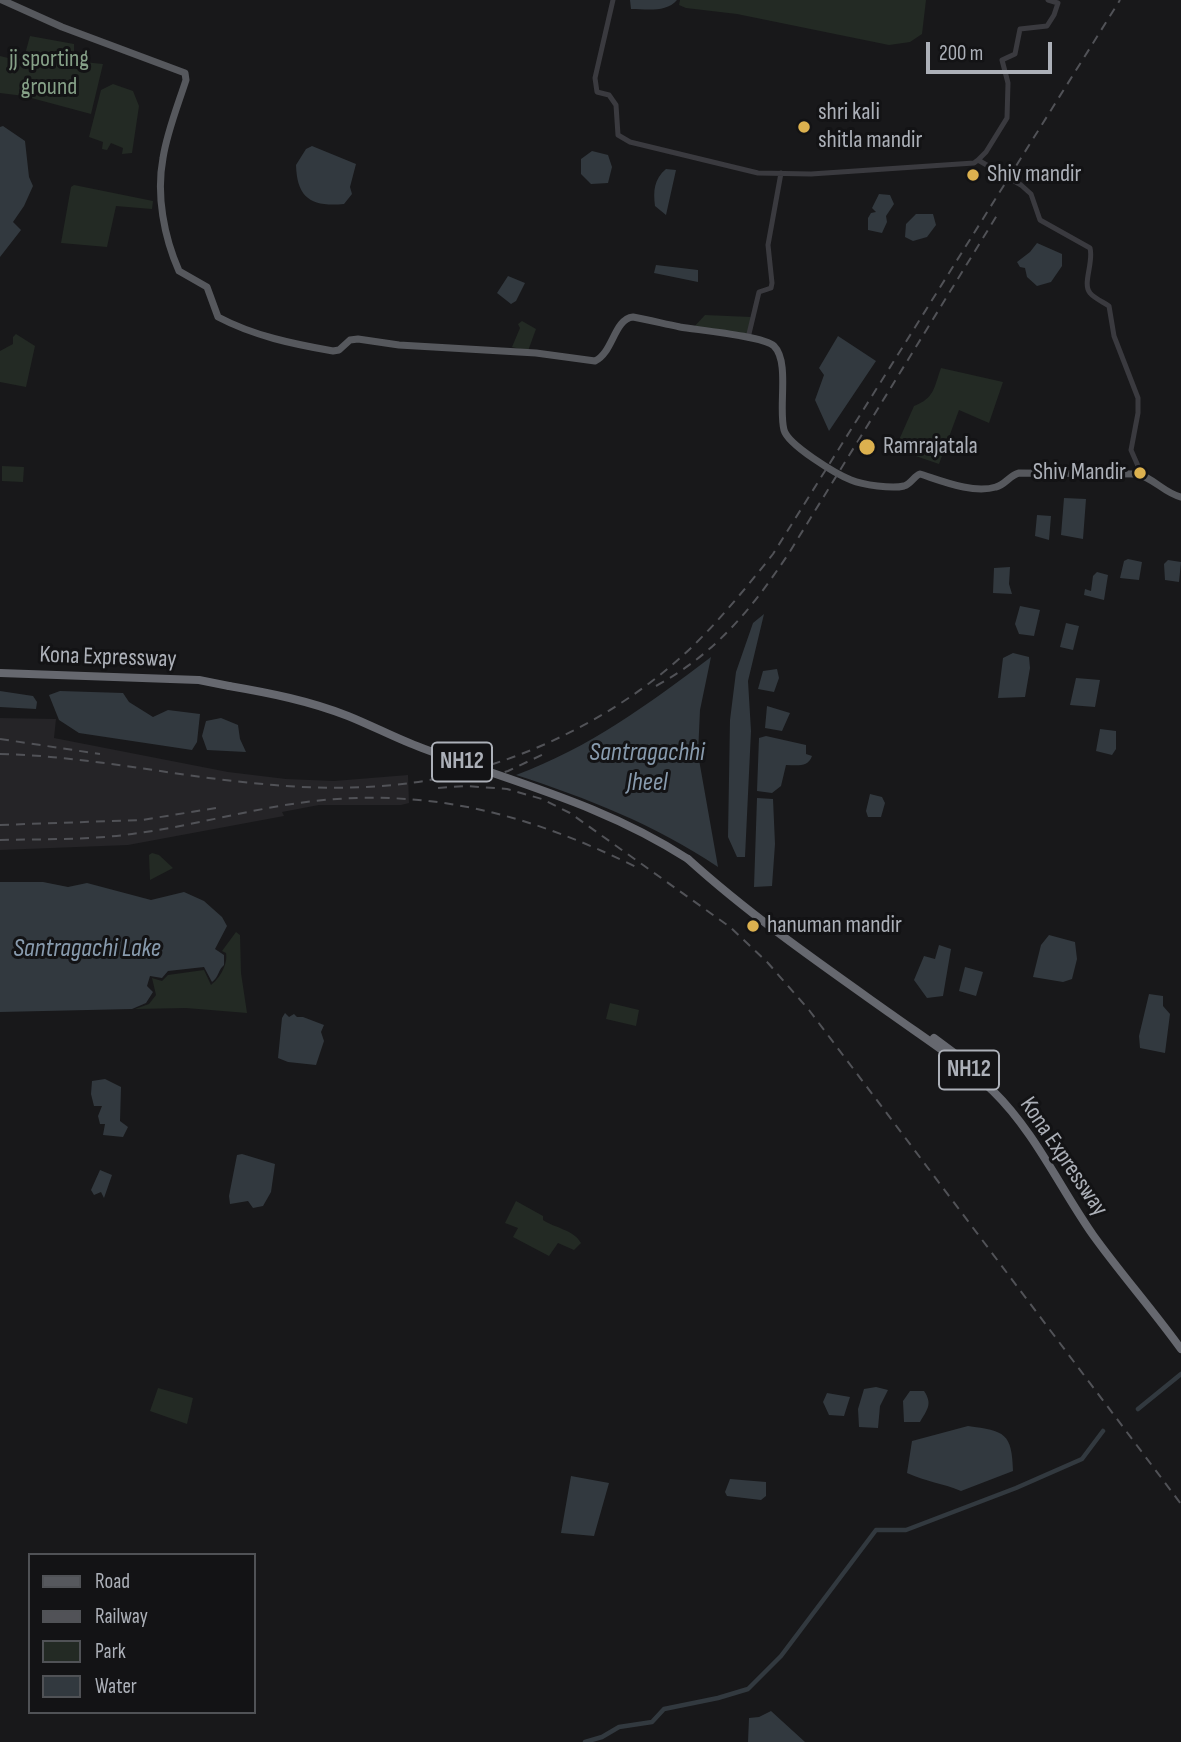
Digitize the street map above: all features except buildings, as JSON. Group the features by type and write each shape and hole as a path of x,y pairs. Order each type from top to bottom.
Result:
{"highway":[{"name":"Kona Expressway","path":"0,676 199,680 275,694 338,712 422,748 620,820 657,839 715,876 848,978 961,1057 998,1088 1021,1114 1091,1226 1181,1340"},
{"name":"Kona Expressway","path":"688,859 730,894 960,1063 995,1093 1016,1116 1094,1236 1181,1349"}],"main road":[{"path":"2,0 62,27 185,73 186,80 162,159 160,196 167,235 179,271 207,287 216,314 263,337 333,351 339,350 350,340 358,339 399,345 536,353 595,361 603,357 625,320 631,316 771,344 779,355 785,434 802,449 849,479 872,485 903,486 920,474 964,486 987,488 996,487 1010,476 1019,473 1142,475 1169,494 1181,497"}],"street":[{"path":"612,0 595,78 597,92 609,95 616,105 618,135 630,142 758,173 811,174 974,163 986,152 1007,118 1008,83 1002,60 1015,54 1020,29 1047,26 1058,3 1048,0"},
{"path":"978,160 1021,185 1031,194 1040,220 1090,248 1092,264 1086,284 1088,292 1109,306 1114,337 1138,398 1131,450 1142,475"},
{"path":"748,338 759,292 771,288 772,283 768,245 781,173"}],"shaded area":[{"path":"0,718 56,719 54,738 228,772 334,781 408,775 409,803 319,805 282,812 284,816 128,845 0,850"}],"green space":[{"path":"680,0 926,0 922,34 910,42 889,45 737,14 686,8 679,5"},
{"name":"jj sporting ground","path":"30,36 74,44 74,61 103,64 91,114 24,96 0,93 0,56 24,58"},
{"path":"113,84 133,91 139,106 132,153 122,154 123,148 111,143 107,150 102,149 103,142 89,137 101,90"},
{"path":"74,185 153,201 152,209 116,206 107,247 61,243 71,187"},
{"path":"705,315 751,317 747,337 693,328"},
{"path":"522,321 536,329 528,351 512,347 520,328 518,324"},
{"path":"16,334 35,346 26,387 0,382 0,351 13,344"},
{"path":"941,368 1003,382 989,423 959,410 939,464 895,449 914,406 930,395"},
{"path":"2,466 24,467 23,482 2,481"},
{"path":"149,855 159,855 173,868 150,880"},
{"path":"236,932 240,935 241,973 247,1013 186,1008 135,1009 149,1004 156,995 152,978 162,981 168,975 204,970 211,985 225,966 226,953 222,951"},
{"path":"610,1003 639,1010 636,1026 606,1019"},
{"path":"516,1201 543,1216 543,1220 574,1235 581,1243 574,1250 558,1243 549,1256 513,1237 518,1228 505,1223"},
{"path":"158,1388 193,1398 187,1424 150,1411"}],"water":[{"path":"630,0 677,0 662,9 649,10 631,9"},
{"path":"3,126 25,141 29,177 33,186 13,222 21,230 0,257 0,127"},
{"path":"312,146 356,164 350,187 352,194 344,204 315,202 303,193 296,165 306,149"},
{"path":"592,151 608,155 612,167 608,183 591,184 581,174 581,159"},
{"path":"666,169 676,170 666,215 655,206 654,195 657,181"},
{"path":"879,194 890,195 894,204 886,216 887,222 882,233 868,230 868,218 871,213 876,212 872,208"},
{"path":"916,214 933,214 936,225 927,237 913,241 905,237 906,224"},
{"path":"1037,243 1062,254 1062,266 1051,282 1037,286 1027,277 1025,268 1020,267 1017,262"},
{"path":"656,265 698,270 698,282 654,273"},
{"path":"508,276 525,283 516,301 511,304 497,293"},
{"path":"838,336 876,361 829,431 815,400 824,375 819,368"},
{"path":"1064,498 1086,499 1083,539 1061,535"},
{"path":"1037,515 1051,516 1049,540 1035,536"},
{"path":"1128,559 1142,562 1139,580 1120,578 1124,561"},
{"path":"1168,560 1181,562 1179,582 1165,580 1164,564"},
{"path":"1010,567 1009,584 1012,594 993,593 994,568"},
{"path":"1097,572 1108,575 1104,600 1084,595 1085,589 1091,591 1093,576"},
{"path":"1020,606 1040,610 1034,636 1019,634 1015,624"},
{"path":"764,614 748,681 751,731 745,857 737,857 728,837 730,720 736,672 753,623"},
{"path":"1066,623 1079,626 1073,650 1060,647"},
{"path":"1013,653 1029,657 1025,697 998,698 1003,658"},
{"name":"Santragachhi Jheel","path":"711,657 700,710 698,754 718,867 646,825 569,793 516,775 569,752 618,724"},
{"path":"777,669 779,678 774,692 758,689 763,671"},
{"path":"1076,678 1100,680 1095,707 1070,705"},
{"path":"0,691 33,696 37,702 36,709 0,707"},
{"path":"60,691 123,693 129,702 153,717 168,710 200,714 197,742 192,750 79,733 59,720 49,695"},
{"path":"767,706 790,713 782,731 765,728"},
{"path":"221,718 238,725 246,752 207,750 202,736 206,721"},
{"path":"1100,729 1116,731 1116,749 1112,755 1096,751"},
{"path":"766,736 806,745 806,754 812,756 805,764 786,765 781,786 772,793 757,791 759,738"},
{"path":"870,794 882,797 885,803 881,817 868,817 866,811"},
{"path":"757,798 773,799 775,844 772,886 754,887"},
{"name":"Santragachi Lake","path":"0,882 43,882 68,887 87,883 151,900 184,892 204,901 222,917 227,926 215,949 224,955 224,965 212,982 204,967 168,971 162,978 150,976 147,986 153,992 146,1003 132,1009 0,1012"},
{"path":"1049,935 1075,942 1077,959 1072,979 1063,982 1033,977 1041,945"},
{"path":"939,945 951,949 943,996 927,998 914,980 924,956 935,959"},
{"path":"965,967 983,972 976,996 959,991"},
{"path":"1149,994 1163,996 1163,1006 1170,1014 1165,1053 1140,1048 1139,1036"},
{"path":"285,1013 289,1017 294,1014 324,1025 321,1032 324,1041 316,1065 288,1062 278,1058 282,1018"},
{"path":"105,1079 121,1087 120,1121 128,1127 123,1137 103,1135 105,1124 100,1124 98,1116 102,1106 94,1106 92,1081"},
{"path":"242,1154 275,1164 271,1192 263,1206 253,1208 248,1201 230,1204 229,1196 237,1155"},
{"path":"100,1170 112,1175 104,1198 101,1192 94,1195 91,1190"},
{"path":"876,1387 888,1390 880,1406 878,1428 859,1427 858,1409 864,1389"},
{"path":"910,1391 924,1391 928,1400 928,1407 920,1422 904,1422 903,1401"},
{"path":"827,1393 850,1397 844,1416 829,1415 823,1402"},
{"path":"968,1426 998,1432 1004,1436 1011,1449 1013,1471 961,1491 907,1473 912,1441"},
{"path":"571,1476 609,1483 594,1536 561,1533"},
{"path":"730,1479 766,1482 766,1496 761,1500 727,1496 725,1492"},
{"path":"771,1711 805,1742 748,1742 749,1718"}],"waterway":[{"path":"1138,1409 1181,1374"},
{"path":"585,1742 602,1737 619,1727 652,1722 664,1709 748,1689 781,1656 876,1530 906,1530 1016,1488 1082,1459 1103,1431"}],"railway":[{"path":"0,754 69,759 274,785 318,788 387,786 453,775 519,755 552,741 615,707 672,665 697,642 773,554 1120,0"},
{"path":"656,686 697,659 714,644 746,611 775,574 999,212"},
{"path":"0,739 100,754"},
{"path":"474,781 508,771 548,752"},
{"path":"438,788 466,786 507,789 542,799 570,813 730,927 768,963 809,1010 1181,1504"},
{"path":"0,840 116,836 314,801 399,799 440,802 519,820 558,833 636,867"},
{"path":"0,825 142,820 216,808"}],"place":[{"name":"shri kali shitla mandir","path":"804,127"},
{"name":"Shiv mandir","path":"973,175"},
{"name":"Ramrajatala","path":"867,447"},
{"name":"Shiv Mandir","path":"1140,473"},
{"name":"hanuman mandir","path":"753,926"}]}
